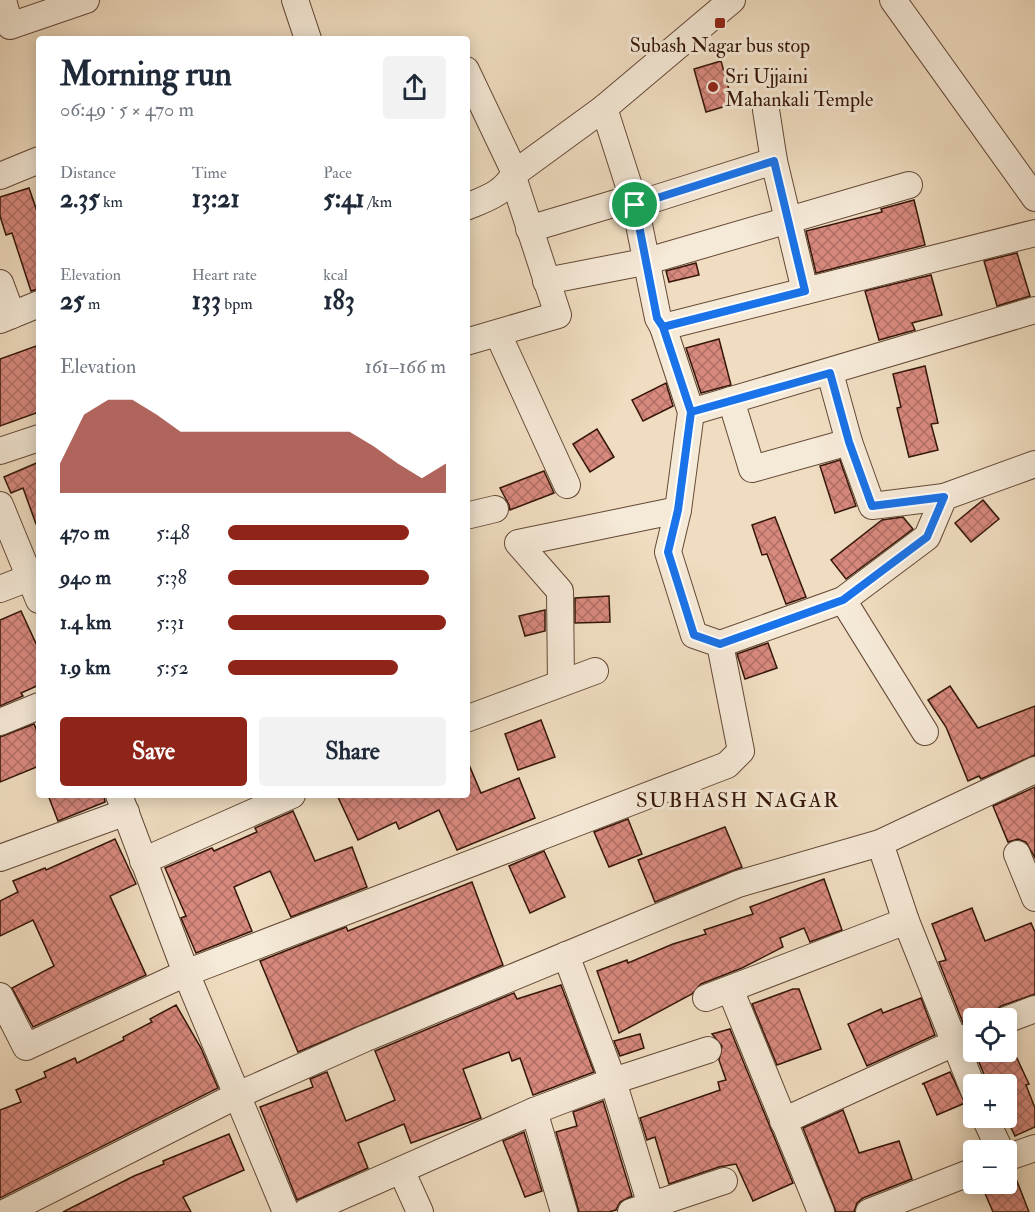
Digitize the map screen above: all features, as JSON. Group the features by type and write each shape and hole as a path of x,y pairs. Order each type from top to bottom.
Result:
{"street":[{"path":"3,0 5,28 86,0"},
{"path":"295,0 307,36"},
{"path":"470,205 497,195 507,187 514,175 604,108 732,0"},
{"path":"893,0 1035,198"},
{"path":"470,79 514,175 529,229 558,315 470,341"},
{"path":"604,108 634,202 644,262 657,318 663,327 691,412 678,510 668,552 694,635 720,644 843,600 927,537 944,497"},
{"path":"766,111 774,161 805,291"},
{"path":"0,176 36,161"},
{"path":"529,229 634,202 774,161"},
{"path":"546,281 644,262 787,218 909,184"},
{"path":"663,327 1035,233"},
{"path":"0,283 6,318 36,305"},
{"path":"691,412 830,373 1035,310"},
{"path":"498,334 567,485"},
{"path":"830,373 849,442 872,506 944,497 1035,464"},
{"path":"730,400 752,469 849,442"},
{"path":"0,451 36,439"},
{"path":"0,505 36,584 0,589"},
{"path":"470,515 495,510"},
{"path":"561,683 560,591 518,543 678,510"},
{"path":"843,600 925,732"},
{"path":"0,996 26,1047 186,973 727,765 741,751 720,644"},
{"path":"470,717 596,670"},
{"path":"0,722 36,707"},
{"path":"6,1212 238,1095 366,1038 738,884 880,843 1035,770"},
{"path":"143,861 285,798"},
{"path":"0,858 122,804 186,973 286,1212"},
{"path":"783,1121 963,1038 906,921 880,843"},
{"path":"1017,854 1035,898"},
{"path":"706,998 906,921"},
{"path":"566,955 613,1081 645,1210 724,1181"},
{"path":"730,989 821,1212"},
{"path":"1017,1016 1035,1009"},
{"path":"306,1212 534,1111 613,1081 708,1050"},
{"path":"534,1111 564,1212"},
{"path":"1017,1154 1035,1148"},
{"path":"400,1170 420,1212"},
{"path":"869,1212 963,1175"}],"building":[{"name":"Sri Ujjaini Mahankali Temple","path":"721,61 733,104 706,112 694,69"},
{"path":"29,188 36,208 36,290 31,291 12,233 6,235 0,216 0,197"},
{"path":"914,200 925,245 816,273 806,231 882,212 881,209"},
{"path":"1017,253 1030,296 997,306 984,261"},
{"path":"696,263 699,275 669,282 666,271"},
{"path":"931,275 942,315 912,323 915,330 879,340 865,291"},
{"path":"719,339 731,385 701,393 686,348"},
{"path":"36,346 36,413 0,426 0,359"},
{"path":"925,366 938,423 931,424 938,450 909,457 897,408 901,407 893,374"},
{"path":"666,383 673,406 643,421 632,400"},
{"path":"597,429 614,457 590,472 573,444"},
{"path":"840,460 856,506 835,513 820,466"},
{"path":"36,463 36,524 23,488 11,493 4,477"},
{"path":"544,471 554,493 510,510 500,488"},
{"path":"983,500 999,519 971,542 955,523"},
{"path":"775,517 806,597 786,604 767,554 762,555 752,525"},
{"path":"903,517 913,529 846,579 831,560 882,520"},
{"path":"609,596 610,622 575,623 575,598"},
{"path":"545,610 545,631 525,636 519,616"},
{"path":"21,611 36,644 36,686 21,693 23,696 0,706 0,620"},
{"path":"768,643 777,668 745,679 737,654"},
{"path":"950,686 978,728 1035,706 1035,755 981,779 979,776 968,781 946,727 928,700"},
{"path":"541,720 555,757 518,770 505,734"},
{"path":"34,724 36,767 0,782 0,737"},
{"path":"470,767 481,793 519,778 535,818 457,850 439,810 399,829 396,822 358,840 338,798 470,798"},
{"path":"1035,787 1035,858 1026,842 1018,839 1008,842 993,806"},
{"path":"49,798 104,798 105,802 58,821"},
{"path":"293,811 315,861 352,847 367,887 291,917 270,871 234,887 252,931 196,953 181,918 186,916 165,868 212,848 214,851 257,832 255,828"},
{"path":"628,819 642,854 609,867 594,832"},
{"path":"725,827 742,867 655,902 638,860"},
{"path":"115,839 136,884 110,896 146,975 33,1027 12,988 54,966 33,920 0,936 0,901 18,892 13,881 45,868 46,870"},
{"path":"544,851 565,897 530,913 509,866"},
{"path":"824,879 842,930 810,942 804,928 780,938 783,947 742,968 701,984 692,994 619,1033 597,971 627,960 628,963 673,944 706,934 704,930 753,914 750,907"},
{"path":"472,882 503,965 298,1052 260,961 346,927 348,931"},
{"path":"972,908 985,941 1031,923 1035,932 1035,994 999,1008 963,1008 963,1023 939,962 946,960 932,924"},
{"path":"561,985 594,1072 533,1095 520,1058 512,1061 509,1052 463,1069 481,1118 411,1143 404,1124 358,1143 368,1168 297,1200 260,1107 313,1087 310,1079 327,1072 346,1121 395,1100 375,1051 514,993 517,999"},
{"path":"793,989 799,989 821,1049 777,1065 752,1004"},
{"path":"921,998 935,1035 867,1066 848,1024 881,1009 883,1013"},
{"path":"176,1005 201,1048 218,1088 0,1198 0,1110 21,1102 16,1090 46,1077 44,1072 75,1058 77,1063 124,1040 123,1037 152,1022 150,1019"},
{"path":"730,1029 793,1183 753,1201 736,1164 719,1167 669,1184 655,1137 647,1140 640,1118 720,1090 718,1082 726,1080 719,1060 722,1046 712,1034"},
{"path":"640,1034 644,1048 620,1056 614,1041"},
{"path":"1017,1058 1029,1084 1026,1085 1035,1108 1035,1127 1015,1136 1011,1128 1017,1128 1017,1074 984,1074 979,1062 1017,1062"},
{"path":"950,1072 963,1099 963,1104 937,1115 924,1084 922,1084"},
{"path":"603,1101 632,1196 620,1202 616,1210 579,1212 556,1132 577,1126 573,1112"},
{"path":"843,1110 859,1153 899,1141 912,1179 863,1198 857,1203 854,1212 836,1212 803,1128"},
{"path":"524,1132 542,1191 525,1197 503,1141"},
{"path":"229,1134 244,1170 183,1197 191,1212 63,1212 134,1176 164,1164 163,1161"},
{"path":"1017,1181 1029,1212 993,1212 985,1194 1017,1194"}],"place":[{"name":"Subash Nagar bus stop","path":"720,23"},
{"name":"Sri Ujjaini Mahankali Temple","path":"713,87"}],"district":[{"name":"SUBHASH NAGAR","path":"738,800"}],"route":[{"path":"635,205 644,262 657,318 663,327 691,412 678,510 668,552 694,635 720,644 843,600 927,537 944,497 872,506 849,442 830,373 691,412 663,327 805,291 774,161 635,205"}]}
